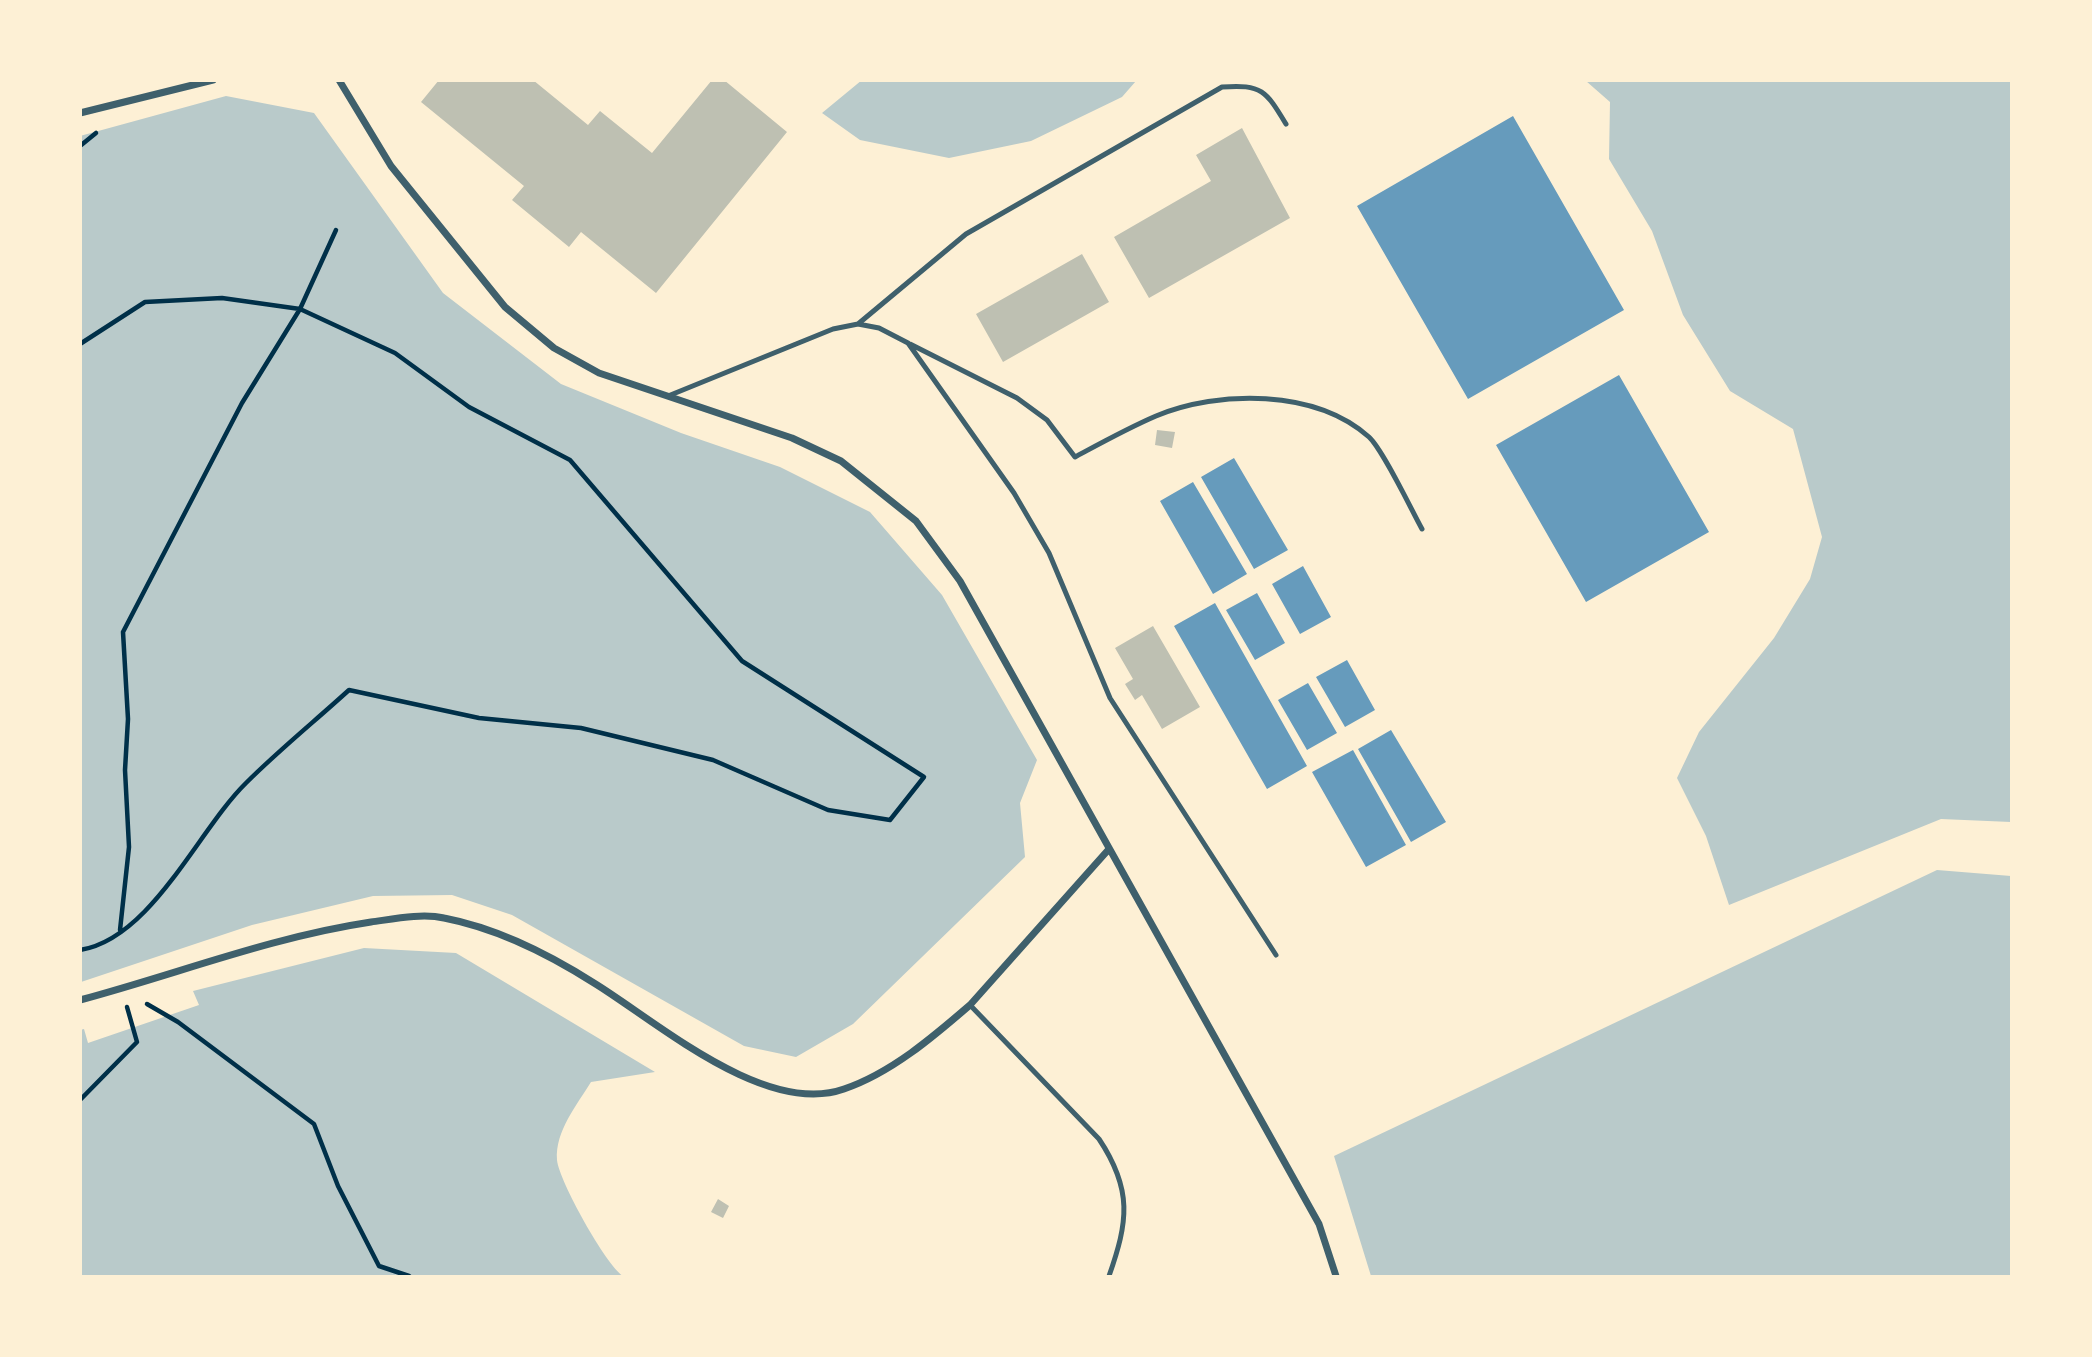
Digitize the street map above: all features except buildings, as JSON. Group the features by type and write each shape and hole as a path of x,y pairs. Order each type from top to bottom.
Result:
{"street":[{"path":"80,113 213,80"},
{"path":"339,80 391,166 505,307 554,348 599,373 792,438 841,461 916,521 960,581 1319,1224 1336,1276"},
{"path":"80,1000 312,930 391,919 442,917 498,934 593,982 696,1054 770,1086 816,1094 842,1090 886,1069 970,1005 1109,849"}],"lane":[{"path":"858,324 966,234 1222,87 1248,85 1267,93 1286,124"},
{"path":"668,396 833,329 858,324 879,327 1017,398 1047,420 1075,457 1157,416 1205,403 1247,398 1300,404 1340,416 1371,439 1422,529"},
{"path":"908,343 1014,493 1049,553 1110,698 1276,955"},
{"path":"970,1005 1099,1139 1115,1163 1124,1203 1123,1235 1109,1276"}],"path":[{"path":"120,931 128,847 128,719 123,632 242,403 300,309 336,230"},
{"path":"80,344 145,302 222,298 300,309 395,353 469,407 570,460 743,661 924,776 890,820 828,810 713,760 594,731 479,718 349,690 244,785 149,908 98,947 80,950"},
{"path":"80,1100 137,1042 122,989"},
{"path":"122,989 178,1022 314,1124 338,1186 379,1266 409,1276"}],"shaded area":[{"path":"862,80 1136,81 1122,97 1031,141 949,158 860,140 822,113"},
{"path":"1586,81 2011,81 2011,822 1941,819 1729,905 1706,836 1677,778 1699,732 1774,638 1810,579 1822,537 1793,429 1730,391 1683,315 1652,231 1609,159 1610,102"},
{"path":"226,96 314,113 443,293 561,384 681,433 780,467 870,512 942,595 1037,760 1020,803 1025,857 853,1024 796,1057 744,1046 512,915 452,895 373,896 252,925 81,982 80,136"},
{"path":"1937,870 2011,876 2011,1276 1371,1276 1334,1156"},
{"path":"364,948 456,953 655,1072 591,1082 568,1119 557,1149 560,1171 574,1203 595,1240 623,1276 81,1276 80,1030 84,1029 88,1043 199,1005 193,991"}],"water":[{"path":"1513,116 1624,310 1468,399 1357,206"},
{"path":"1619,375 1709,532 1586,602 1496,445"},
{"path":"1234,458 1288,550 1254,569 1201,477"},
{"path":"1193,482 1247,574 1213,594 1160,501"},
{"path":"1303,566 1331,617 1300,634 1272,584"},
{"path":"1257,593 1285,643 1255,660 1226,610"},
{"path":"1215,603 1307,766 1267,789 1174,626"},
{"path":"1347,660 1375,710 1345,727 1316,677"},
{"path":"1308,683 1337,733 1307,750 1278,700"},
{"path":"1391,730 1446,822 1411,842 1358,749"},
{"path":"1353,750 1406,845 1366,867 1312,772"}]}
